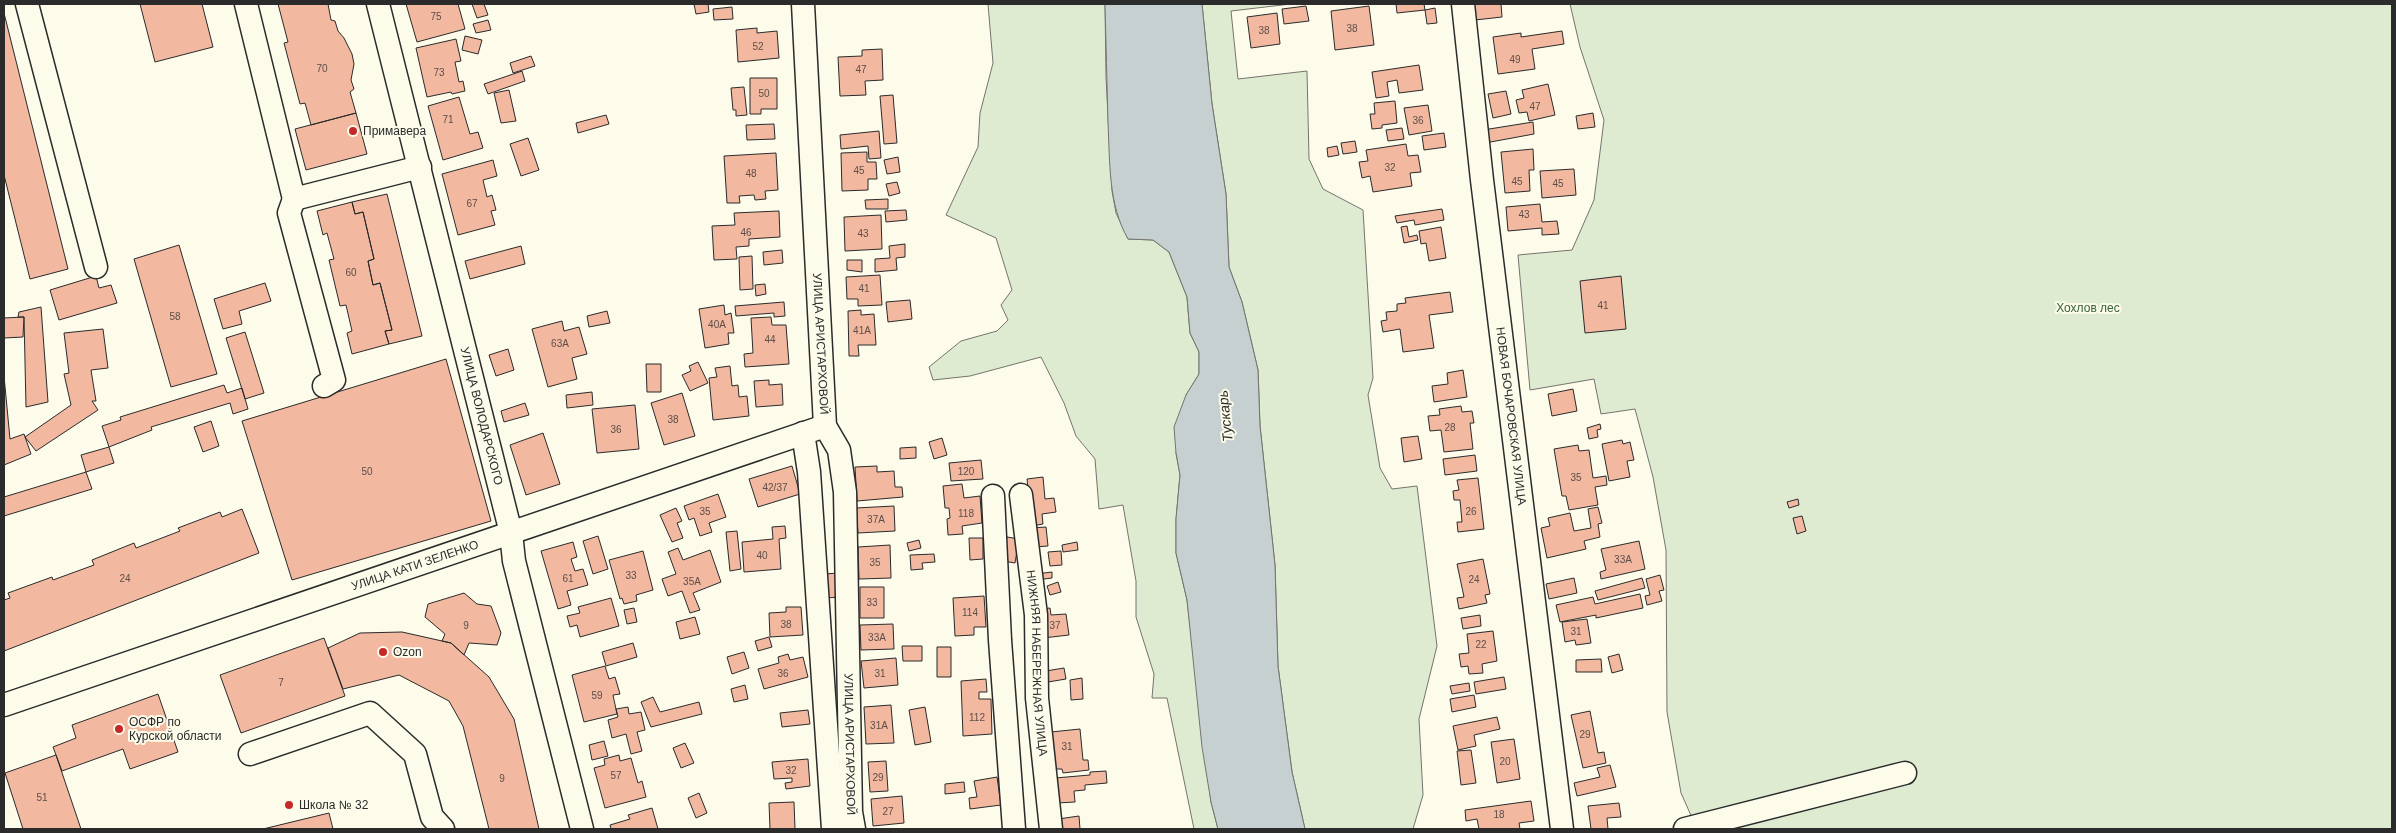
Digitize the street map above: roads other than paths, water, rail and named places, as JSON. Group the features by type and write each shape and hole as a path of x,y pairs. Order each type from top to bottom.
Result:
{"street":[{"path":"27,4 96,267"},
{"path":"246,4 294,198 289,213 334,380 324,386"},
{"name":"УЛИЦА ВОЛОДАРСКОГО","path":"378,4 511,533 514,561 582,829"},
{"name":"УЛИЦА АРИСТАРХОВОЙ","path":"803,4 825,426 839,450 845,492 851,812 854,829"},
{"name":"НОВАЯ БОЧАРОВСКАЯ УЛИЦА","path":"1463,4 1483,190 1562,829"},
{"path":"294,198 420,167"},
{"name":"УЛИЦА КАТИ ЗЕЛЕНКО","path":"4,704 825,426"},
{"path":"803,433 809,472 833,829"},
{"path":"993,496 1000,640 1014,829"},
{"name":"НИЖНЯЯ НАБЕРЕЖНАЯ УЛИЦА","path":"1021,496 1036,615 1037,698 1051,829"},
{"path":"1000,640 1037,698"},
{"path":"250,754 370,712 414,754 432,817 443,829"},
{"path":"1685,829 1905,773"}],"water":[{"name":"Тускарь","path":"1105,4 1202,4 1212,104 1226,194 1229,267 1242,302 1258,370 1260,426 1275,565 1278,666 1292,772 1305,829 1218,829 1211,802 1202,747 1187,600 1176,553 1176,519 1180,475 1174,427 1186,395 1199,374 1199,352 1190,333 1187,297 1169,252 1153,240 1128,239 1121,226 1117,212 1113,197 1110,168"}],"place":[{"name":"Примавера","path":"353,131"},
{"name":"Ozon","path":"383,652"},
{"name":"ОСФР по Курской области","path":"119,729"},
{"name":"Школа № 32","path":"289,805"}],"park label":[{"name":"Хохлов лес","path":"2088,308"}]}
